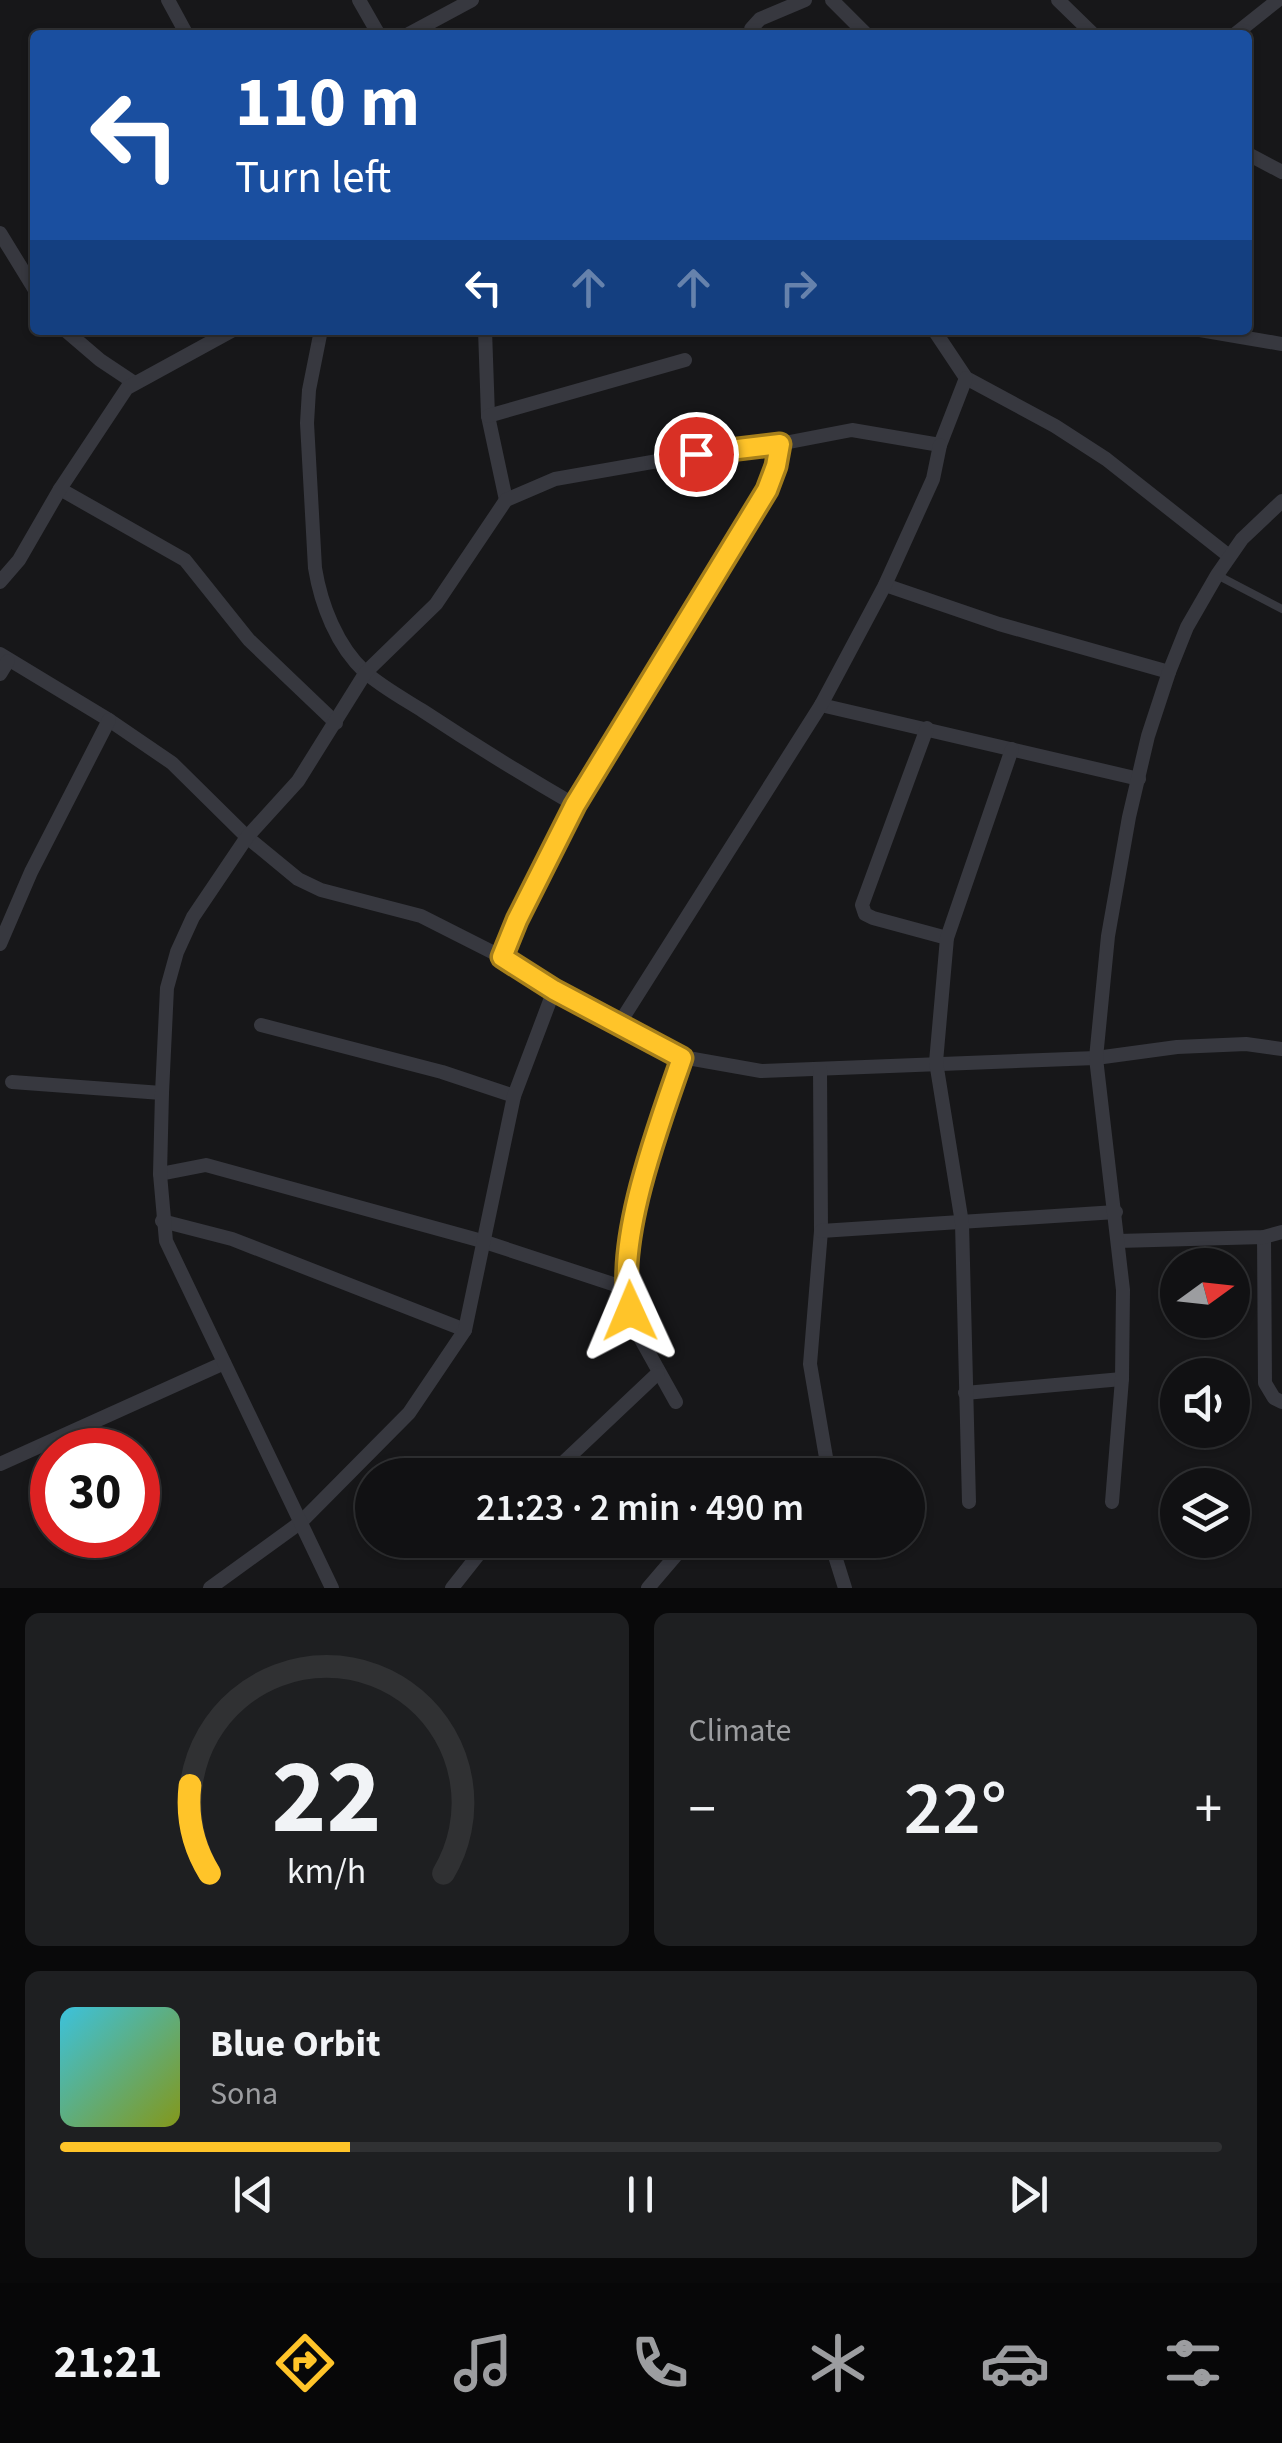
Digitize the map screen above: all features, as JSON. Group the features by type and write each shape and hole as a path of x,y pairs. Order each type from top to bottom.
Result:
{"street":[{"path":"168,0 184,30"},
{"path":"359,0 376,30"},
{"path":"416,30 472,0"},
{"path":"751,30 760,19 805,0"},
{"path":"832,0 862,30"},
{"path":"1058,0 1089,30"},
{"path":"1240,30 1278,0"},
{"path":"1252,156 1282,172"},
{"path":"0,233 30,282"},
{"path":"71,335 133,382"},
{"path":"0,582 19,560 60,489 133,382 223,335"},
{"path":"320,335 307,424 314,568 318,591 333,625 366,672 499,762 575,805"},
{"path":"485,335 488,416 506,500"},
{"path":"937,335 966,378 1055,426 1106,459 1229,556"},
{"path":"1229,335 1282,344"},
{"path":"488,416 686,360"},
{"path":"619,1024 821,704 885,585 932,479 940,445 966,378"},
{"path":"332,1588 174,1262 162,1222 160,1174 167,988 176,952 193,916 247,838 298,781 366,672 436,604 506,500 555,480 852,430 940,445"},
{"path":"502,957 575,805 767,490 780,444"},
{"path":"60,489 186,560 250,640 336,723"},
{"path":"1112,1502 1122,1379 1122,1290 1096,1058 1108,936 1148,736 1187,627 1229,556 1282,501"},
{"path":"885,585 998,624 1169,672"},
{"path":"3,663 109,720 172,763 247,838 298,879 321,890 421,916 682,1058 761,1071 1096,1058 1177,1047 1246,1044 1282,1049"},
{"path":"821,704 1139,779"},
{"path":"0,944 31,872 109,720"},
{"path":"927,728 862,905 865,914 873,918 947,938"},
{"path":"969,1502 962,1223 936,1062 947,938 1012,748"},
{"path":"210,1588 301,1522 420,1400 465,1330 514,1096 554,990"},
{"path":"261,1026 442,1072 514,1096"},
{"path":"676,1402 637,1332 625,1288 644,1168 682,1058"},
{"path":"820,1069 821,1231 810,1364 826,1458"},
{"path":"12,1082 162,1093"},
{"path":"160,1174 206,1165 482,1241 625,1288"},
{"path":"821,1231 1116,1212"},
{"path":"162,1222 232,1238 465,1330"},
{"path":"1118,1240 1264,1237 1282,1232"},
{"path":"1264,1237 1265,1383 1274,1398 1282,1402"},
{"path":"0,1464 224,1363"},
{"path":"568,1458 658,1373"},
{"path":"965,1393 1122,1379"},
{"path":"452,1588 476,1558"},
{"path":"648,1588 674,1558"},
{"path":"836,1558 845,1588"}],"lane":[{"path":"1217,575 1282,609"}],"route":[{"path":"630,1311 625,1288 644,1168 682,1058 554,990 502,957 575,805 767,490 780,444 696,454"}]}
